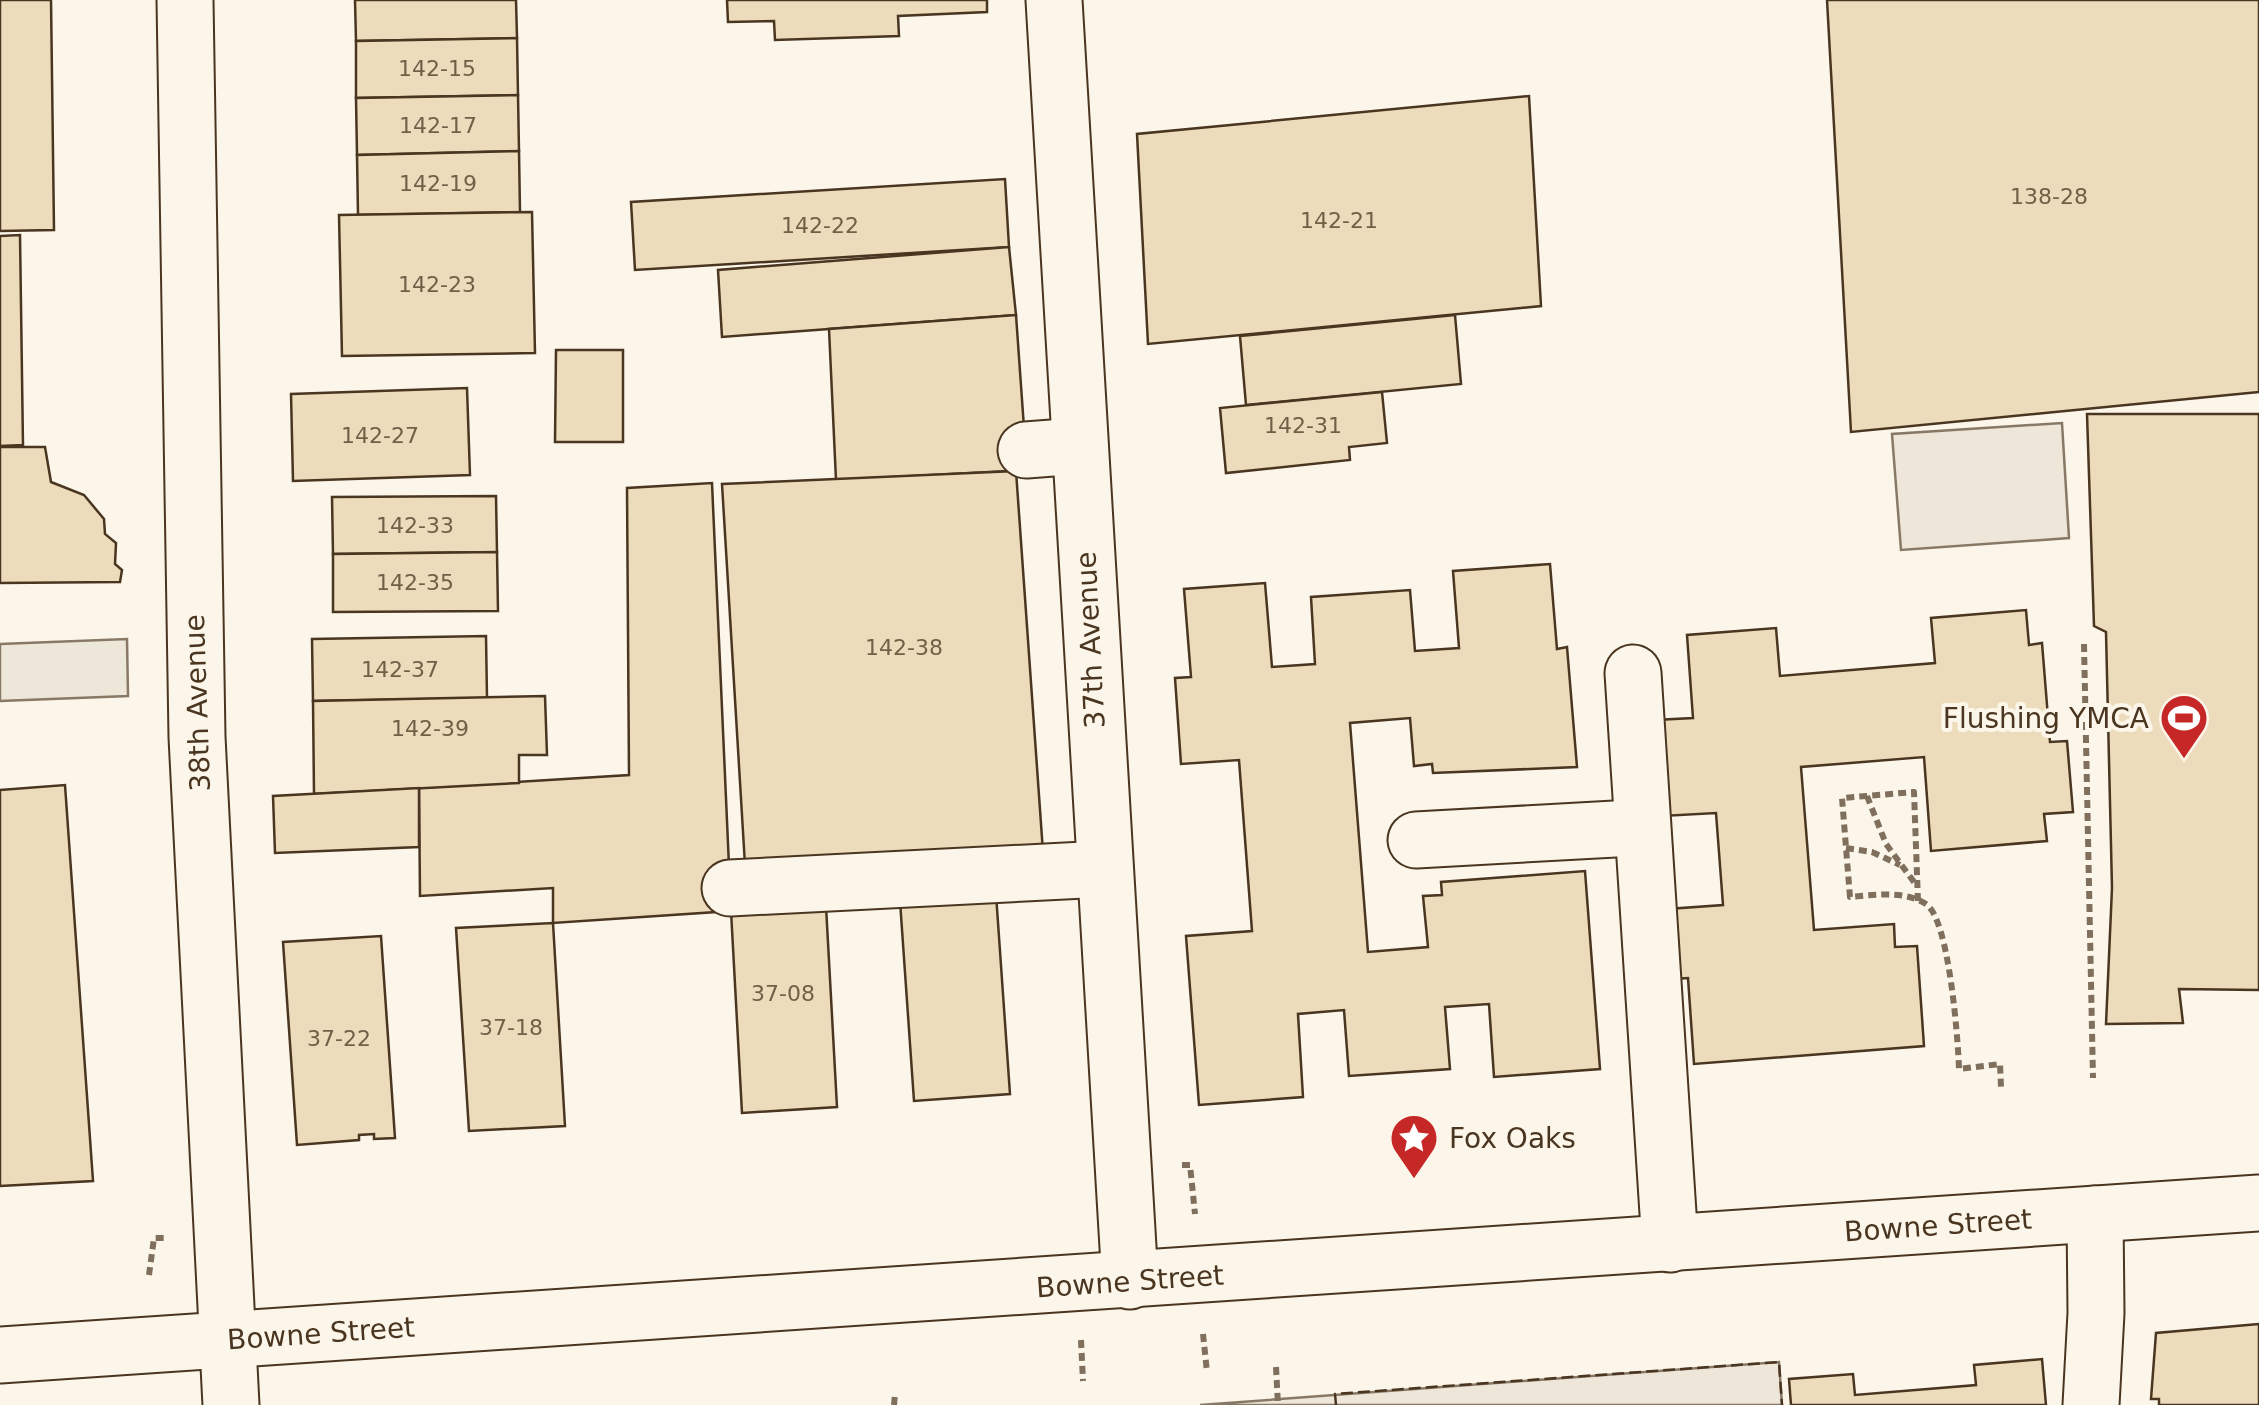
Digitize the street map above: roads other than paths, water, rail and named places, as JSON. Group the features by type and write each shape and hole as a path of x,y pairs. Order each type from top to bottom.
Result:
{"street":[{"name":"38th Avenue","path":"186,0 197,736 231,1405"},
{"name":"37th Avenue","path":"1054,0 1052,448 1104,870 1130,1281"},
{"path":"1633,673 1656,1245"},
{"path":"1608,729 1656,1245"},
{"path":"1416,840 1615,829"},
{"path":"730,888 1104,870"},
{"name":"Bowne Street","path":"0,1356 2259,1203"},
{"path":"2090,1405 2096,1313 2095,1214"}],"place":[{"name":"Flushing YMCA","path":"2184,760"},
{"name":"Fox Oaks","path":"1414,1180"}]}
